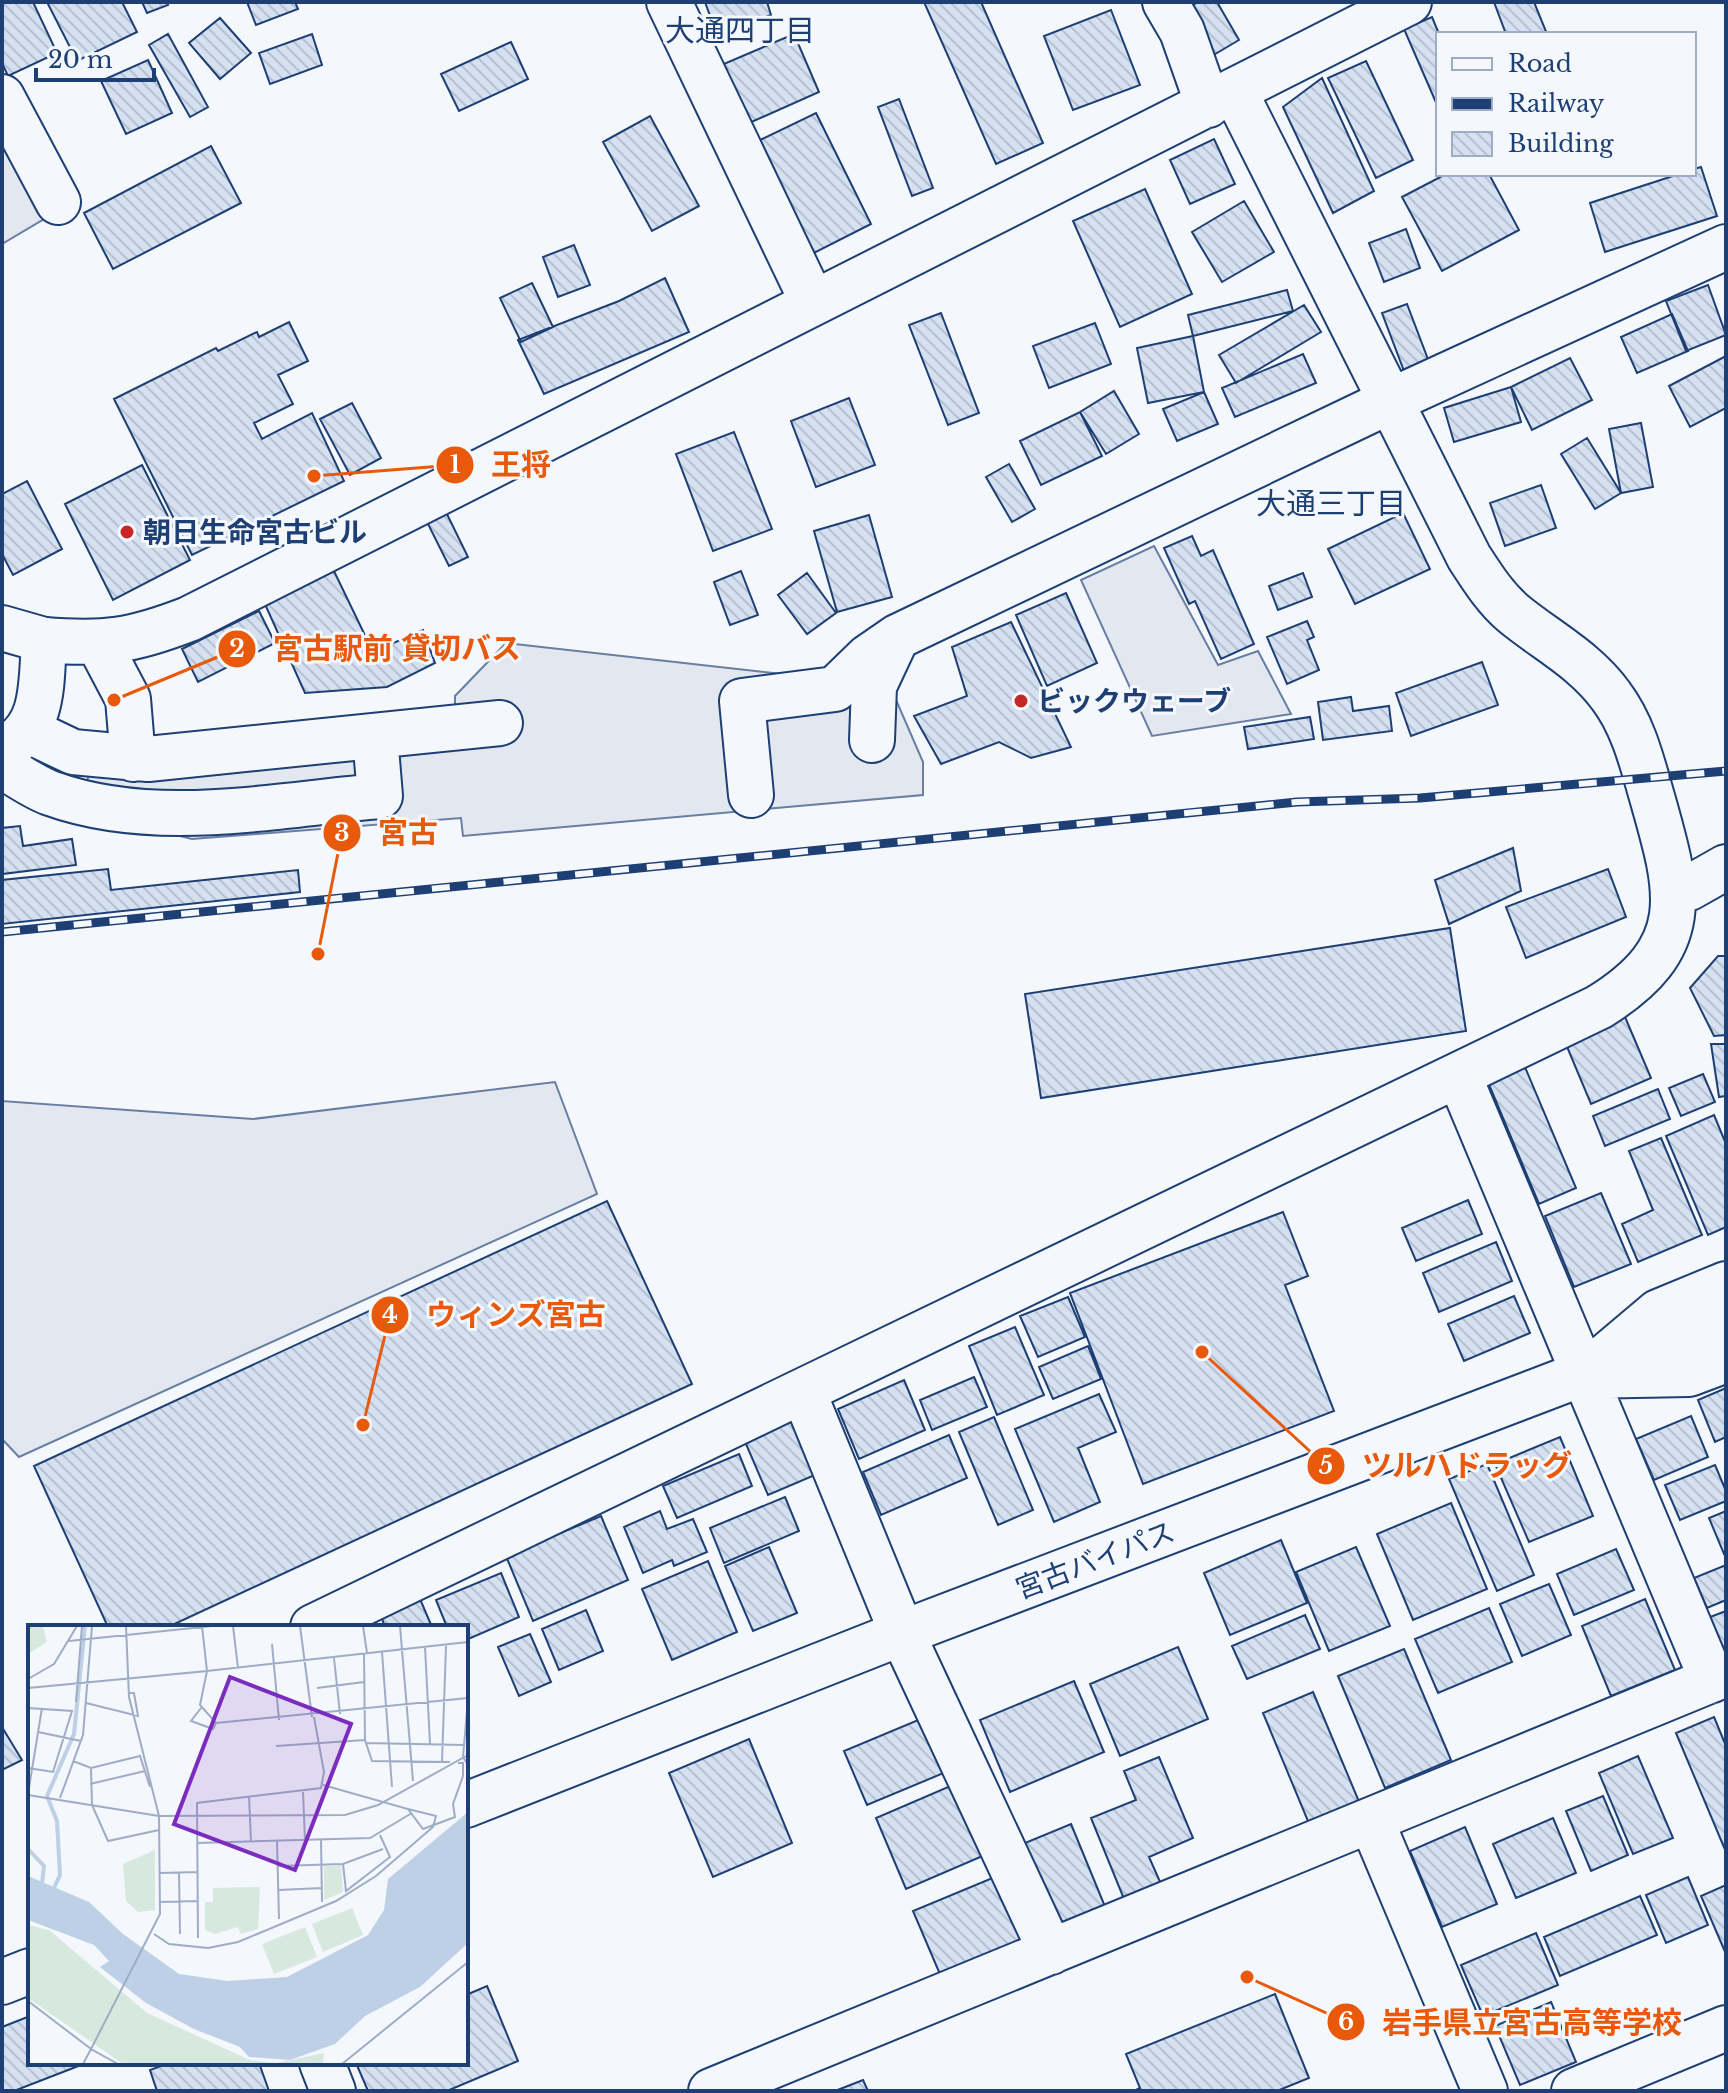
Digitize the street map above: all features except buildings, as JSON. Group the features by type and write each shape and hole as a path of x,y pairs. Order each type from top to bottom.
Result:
{"main road":[{"path":"669,2 813,303"},
{"path":"317,1625 1459,1076 1626,990 1649,967 1666,941 1674,911 1673,875 1647,779 1620,710 1592,674 1512,613 1489,588 1469,557 1388,402 1165,2"},
{"path":"2,628 44,640 99,644 144,637 189,619 1409,2"},
{"path":"2,97 58,202"},
{"path":"751,795 742,701 835,689 868,657 897,637 1388,402 1726,247"},
{"path":"872,740 874,686 897,637"},
{"path":"44,640 39,703 16,740 73,752 133,759 500,723"},
{"path":"99,644 128,699 133,759"},
{"path":"2,766 48,792 96,806 185,813 380,796 375,736"},
{"path":"1673,892 1689,888 1726,867"},
{"path":"711,2091 1719,1677 1583,1376 1459,1076"},
{"path":"1583,1376 1658,1312 1726,1284"},
{"name":"宮古バイパス","path":"468,1804 902,1633 1726,1319"},
{"path":"1583,1376 1689,1374 1726,1360"},
{"path":"803,1391 902,1633 1051,1952"},
{"path":"1371,1820 1485,2091"},
{"path":"2,1982 28,1972"},
{"path":"1574,2091 1726,2028"},
{"path":"323,2065 333,2091"}],"shaded area":[{"path":"2,119 49,216 2,244"},
{"path":"1154,546 1218,665 1258,651 1291,714 1152,736 1081,580"},
{"path":"506,643 890,686 923,762 923,795 463,836 461,818 192,839 76,810 100,746 455,706 455,696"},
{"path":"555,1082 597,1194 19,1457 2,1439 2,1101 253,1119"}],"railway":[{"path":"2,932 1297,802 1420,798 1726,771"}],"place":[{"name":"王将","path":"314,476"},
{"name":"朝日生命宮古ビル","path":"127,532"},
{"name":"宮古駅前 貸切バス","path":"114,700"},
{"name":"ビックウェーブ","path":"1021,701"},
{"name":"宮古","path":"318,954"},
{"name":"ツルハドラッグ","path":"1202,1352"},
{"name":"ウィンズ宮古","path":"363,1425"},
{"name":"岩手県立宮古高等学校","path":"1247,1977"}],"district":[{"name":"大通四丁目","path":"740,31"},
{"name":"大通三丁目","path":"1331,504"}]}
